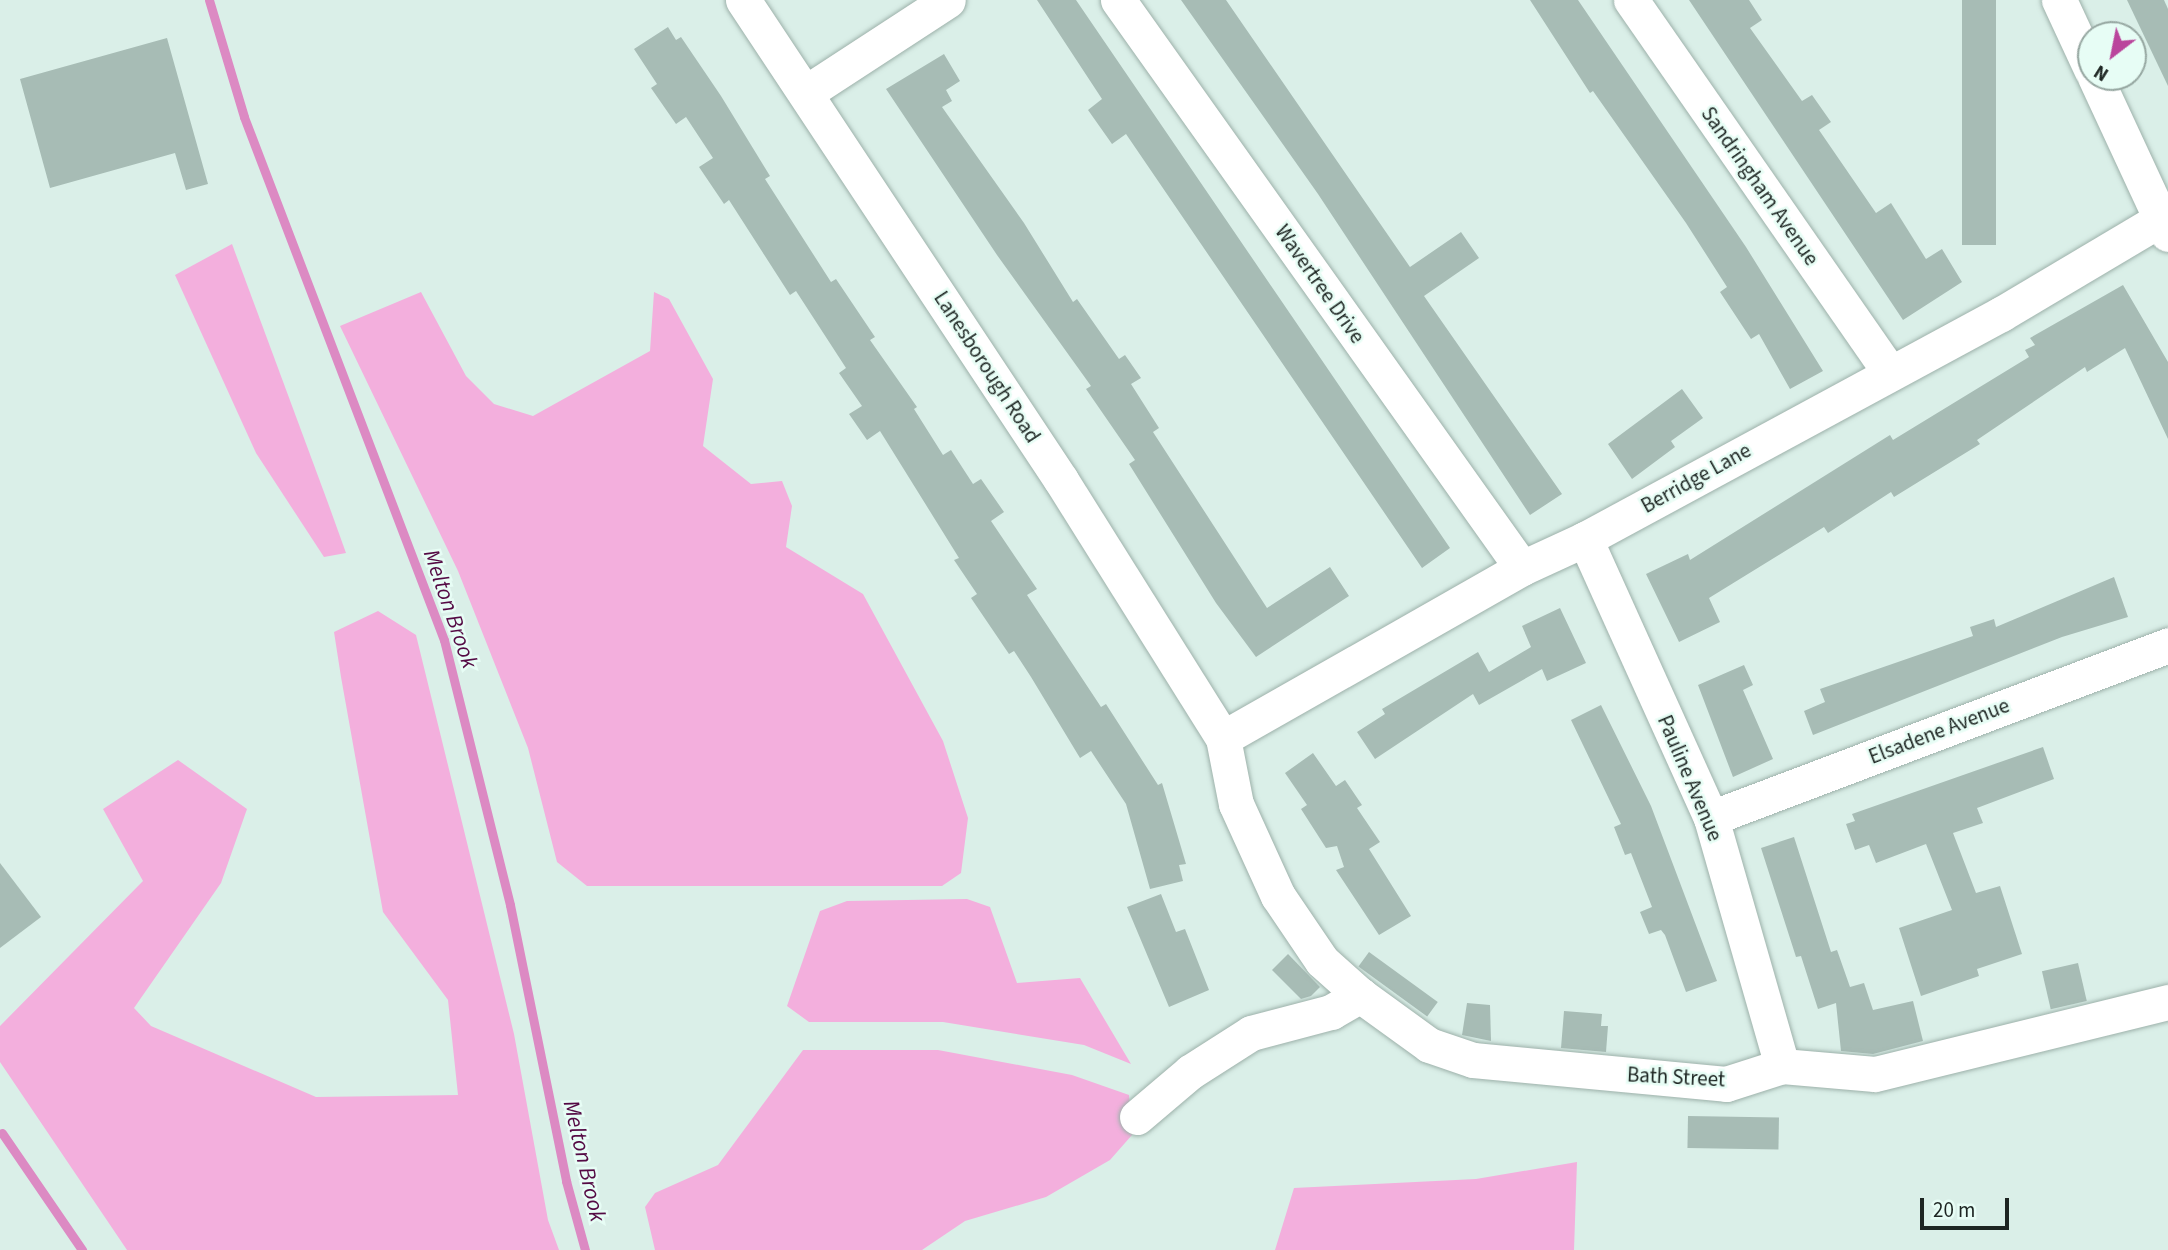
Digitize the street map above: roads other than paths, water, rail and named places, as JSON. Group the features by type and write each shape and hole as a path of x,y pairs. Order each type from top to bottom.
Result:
{"street":[{"name":"Lanesborough Road","path":"743,0 807,92 1223,738"},
{"path":"807,92 948,0"},
{"name":"Wavertree Drive","path":"1118,0 1522,568"},
{"name":"Sandringham Avenue","path":"1631,0 1890,373"},
{"path":"2059,0 2077,38"},
{"path":"2102,91 2165,222"},
{"name":"Berridge Lane","path":"1223,738 1522,568 1585,539 2165,222"},
{"name":"Pauline Avenue","path":"1585,539 1711,818 1782,1066"},
{"name":"Elsadene Avenue","path":"1711,818 2168,645"},
{"name":"Bath Street","path":"1223,738 1237,804 1278,896 1322,961 1360,995 1429,1045 1473,1060 1726,1084 1782,1066 1875,1074 2168,1002"},
{"path":"1137,1117 1191,1072 1251,1033 1331,1012 1360,995"}],"waterway":[{"name":"Melton Brook","path":"209,0 244,117 444,640 510,905 566,1181 585,1250"},
{"path":"2,1133 82,1250"}]}
